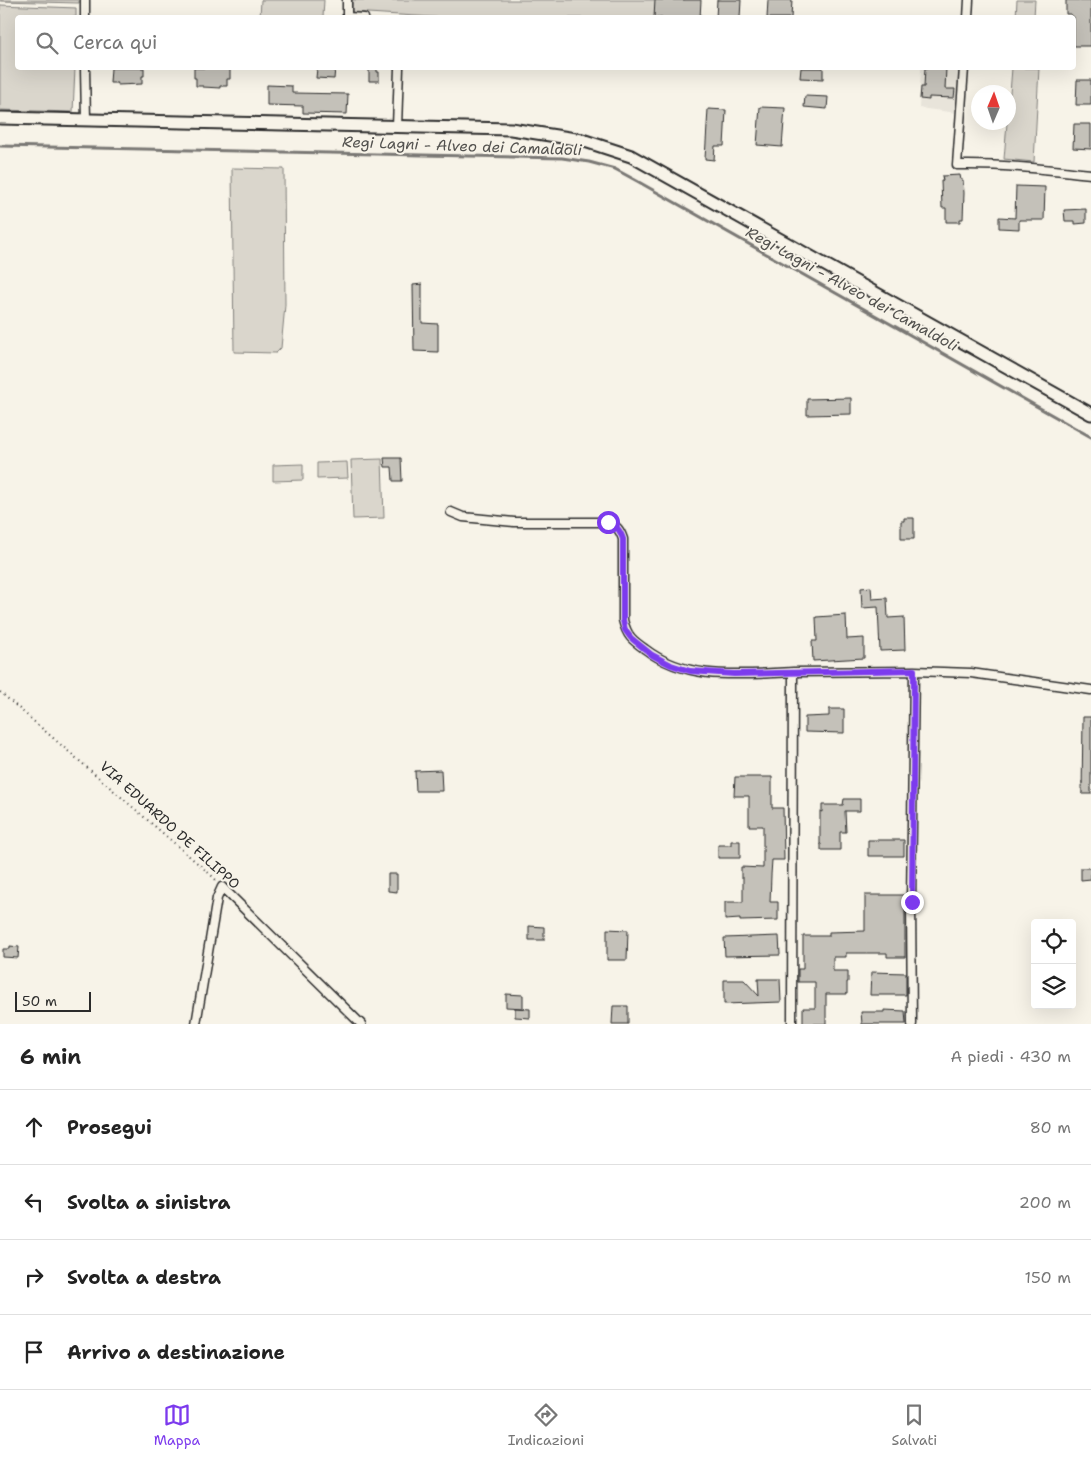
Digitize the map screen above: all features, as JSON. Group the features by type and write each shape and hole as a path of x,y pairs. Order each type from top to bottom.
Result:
{"street":[{"path":"85,0 85,15"},
{"path":"347,0 347,15"},
{"path":"968,15 969,0"},
{"path":"85,70 86,120"},
{"path":"397,127 399,70"},
{"path":"964,70 957,165 1031,167 1091,174"},
{"path":"0,118 511,129 582,140 631,156 1091,414"},
{"path":"451,512 463,517 514,522 608,522 616,526 620,530 623,539 623,620 625,630 631,638 652,655 671,665 690,671 734,674 914,670 971,673 1091,690"},
{"path":"912,1024 914,670"},
{"path":"792,1024 793,672"},
{"path":"196,1024 217,898 222,887"},
{"name":"VIA EDUARDO DE FILIPPO","path":"222,887 361,1024"}],"path":[{"name":"VIA EDUARDO DE FILIPPO","path":"0,692 211,875 222,887"}],"shaded area":[{"path":"79,0 79,3 0,1"},
{"path":"261,0 324,0 323,15 260,15"},
{"path":"352,0 670,0 669,15 400,15 352,12"},
{"path":"1017,0 1035,0 1034,15 1016,15"},
{"path":"0,5 76,8 76,15 15,15 15,70 75,70 73,112 0,110"},
{"path":"921,70 960,70 957,113 919,108"},
{"path":"1012,70 1039,70 1034,162 1004,159 1006,130 1016,130 1016,85 1011,85"},
{"path":"232,168 284,169 285,305 281,348 276,353 234,352"},
{"path":"382,459 384,518 353,519 351,460"},
{"path":"347,462 348,478 317,479 317,463"},
{"path":"303,464 303,480 273,481 273,465"}],"building":[{"path":"655,0 701,0 700,15 654,15"},
{"path":"717,0 741,0 740,15 716,15"},
{"path":"768,0 792,0 791,15 767,15"},
{"path":"1066,0 1091,0 1091,46 1076,46 1076,15 1066,14"},
{"path":"111,70 144,70 142,84 117,85 118,83 110,83"},
{"path":"194,70 230,70 230,79 227,79 227,86 220,86 220,88 196,86 196,78 194,78"},
{"path":"317,70 335,70 334,79 316,78"},
{"path":"369,70 377,70 379,72 379,81 369,81"},
{"path":"801,70 823,70 823,79 800,78"},
{"path":"925,70 946,70 945,89 955,89 954,98 929,97 929,100 920,99 921,87 924,87"},
{"path":"1077,80 1091,80 1091,105 1076,105"},
{"path":"267,85 292,86 292,93 348,94 347,114 303,113 303,106 267,105"},
{"path":"805,96 828,97 827,109 804,107"},
{"path":"760,107 785,108 782,147 757,145"},
{"path":"708,109 726,110 724,146 715,146 714,160 705,159"},
{"path":"1074,124 1091,124 1091,149 1073,148"},
{"path":"960,175 961,180 963,180 964,193 963,219 960,219 960,222 946,222 946,208 942,208 942,176"},
{"path":"1016,186 1045,187 1044,220 1019,220 1019,229 999,228 999,217 1015,218"},
{"path":"1086,209 1086,223 1075,224 1075,221 1065,221 1064,210"},
{"path":"422,284 422,323 438,324 438,352 414,351 413,285"},
{"path":"851,398 851,414 807,415 807,399"},
{"path":"384,458 401,458 402,481 393,481 392,467 385,467"},
{"path":"904,518 914,518 914,539 901,539 901,521 904,521"},
{"path":"871,587 872,599 887,598 888,618 904,617 905,650 880,651 878,607 862,608 861,588"},
{"path":"846,615 847,639 864,638 864,658 813,661 812,641 817,641 816,617"},
{"path":"829,709 844,709 844,733 805,732 805,717 829,716"},
{"path":"1083,717 1091,717 1091,794 1082,794"},
{"path":"441,770 442,791 416,791 415,771"},
{"path":"735,777 772,777 772,808 783,808 784,860 772,860 771,875 770,902 778,902 778,920 725,920 725,902 743,902 741,867 763,868 763,826 749,826 749,796 734,796"},
{"path":"844,799 860,799 860,811 845,811 846,832 840,832 840,850 821,850 820,811 822,812 822,805 843,805"},
{"path":"868,840 904,840 904,856 868,856"},
{"path":"731,841 740,841 740,858 718,858 718,845 731,845"},
{"path":"1081,868 1091,868 1091,879 1081,880"},
{"path":"388,874 397,874 397,892 388,891"},
{"path":"865,895 905,895 905,957 887,957 887,953 846,953 846,957 833,957 833,971 848,971 847,994 826,994 826,1024 803,1024 803,1008 815,1008 815,982 798,982 798,969 803,969 803,936 829,936 829,932 865,931"},
{"path":"529,926 544,927 544,940 529,940"},
{"path":"607,929 628,930 627,960 607,960"},
{"path":"779,936 780,955 725,956 724,938"},
{"path":"10,946 19,947 18,958 3,957 3,949 10,949"},
{"path":"871,972 906,973 906,995 870,995"},
{"path":"758,979 780,979 781,1002 724,1004 724,980 744,980 759,996"},
{"path":"506,994 523,995 523,1008 506,1007"},
{"path":"613,1006 628,1006 628,1024 612,1024"},
{"path":"515,1008 530,1009 530,1018 515,1017"},
{"path":"884,1010 905,1011 906,1024 862,1024 861,1012 884,1012"}],"waterway":[{"name":"Regi Lagni - Alveo dei Camaldoli","path":"0,146 562,158 589,162 615,169 637,181 1091,437"}],"route":[{"path":"608,522 620,530 623,539 623,620 625,630 631,638 652,655 671,665 690,671 734,674 914,670 912,902"}]}
